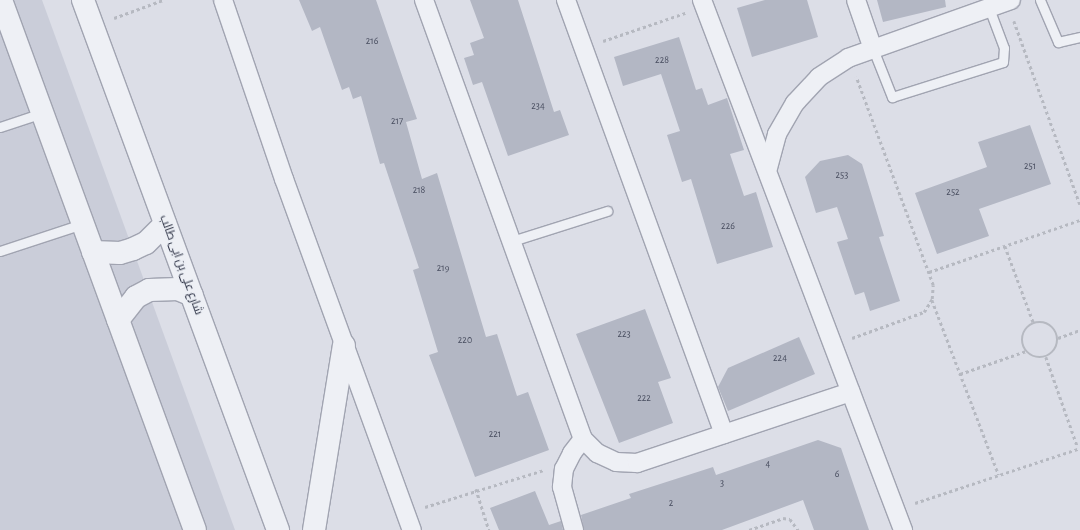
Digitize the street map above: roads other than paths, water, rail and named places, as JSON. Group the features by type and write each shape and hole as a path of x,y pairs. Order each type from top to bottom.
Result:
{"street":[{"path":"1,0 195,530"},
{"name":"شارع على بن ابى طالب","path":"83,0 278,530"},
{"path":"223,0 344,345 409,522"},
{"path":"424,0 583,438 597,453 616,462 637,464 851,392"},
{"path":"566,0 724,434"},
{"path":"856,0 873,49"},
{"path":"768,168 777,134 795,103 819,77 848,58 1001,2"},
{"path":"703,3 768,168 903,530"},
{"path":"93,252 120,253 134,249 146,243 165,224"},
{"path":"118,320 131,302 149,290 178,289 192,295"},
{"path":"314,530 344,345"},
{"path":"574,530 565,505 562,487 564,469 572,453 583,438"}],"lane":[{"path":"1040,0 1058,42 1080,37"},
{"path":"873,49 892,97 1003,62 1004,48 1001,2"},
{"path":"0,128 42,113"},
{"path":"512,242 607,211"},
{"path":"0,251 82,224"}]}
